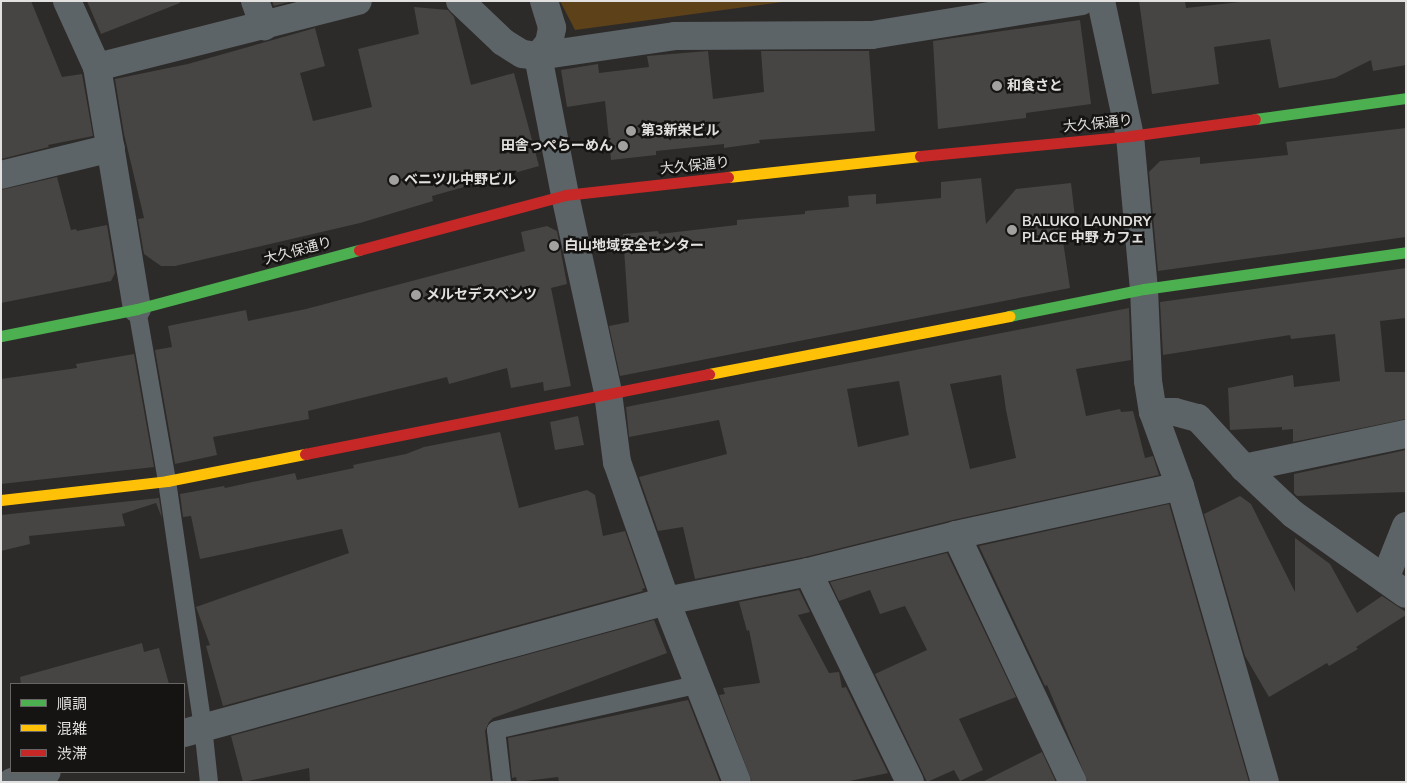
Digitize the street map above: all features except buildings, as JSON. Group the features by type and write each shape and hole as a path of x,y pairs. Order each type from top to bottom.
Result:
{"main road":[{"name":"大久保通り","path":"1,336 137,309 565,195 950,153 1130,136 1406,98"},
{"path":"1,500 167,481 1144,289 1406,252"}],"street":[{"path":"67,1 97,67 137,309"},
{"path":"97,67 260,14 358,1"},
{"path":"460,1 503,42 522,54 538,56 675,36 872,35 1081,1"},
{"path":"538,56 549,43 552,28 544,1"},
{"path":"1101,1 1130,136 1144,289 1148,381 1153,412 1180,486 1265,782"},
{"path":"538,56 565,195 608,393 617,462 666,601 737,782"},
{"path":"1,175 111,148"},
{"path":"1153,412 1175,412 1198,418 1244,468 1293,514 1395,586 1406,526"},
{"path":"1244,468 1406,434"},
{"path":"194,730 666,601 808,572 956,535 1180,486"},
{"path":"956,535 1073,782"},
{"path":"808,572 910,782"},
{"path":"12,782 44,773"}],"lane":[{"path":"137,309 167,481 194,730 209,782"},
{"path":"502,782 496,730 700,684"}],"shaded area":[{"path":"560,1 790,1 575,30"}],"traffic: fast":[{"path":"1255,119 1406,98"},
{"path":"1,336 137,309 359,250"},
{"path":"1009,316 1144,289 1406,252"}],"traffic: slow":[{"path":"728,177 920,156"},
{"path":"709,374 1009,316"},
{"path":"1,500 167,481 305,454"}],"traffic: jam":[{"path":"920,156 1130,136 1255,119"},
{"path":"359,250 565,195 728,177"},
{"path":"305,454 709,374"}],"place":[{"name":"和食さと","path":"997,86"},
{"name":"第3新栄ビル","path":"631,131"},
{"name":"田舎っぺらーめん","path":"623,146"},
{"name":"ベニツル中野ビル","path":"394,180"},
{"name":"BALUKO LAUNDRY PLACE 中野 カフェ","path":"1012,230"},
{"name":"白山地域安全センター","path":"554,246"},
{"name":"メルセデスベンツ","path":"416,295"}]}
